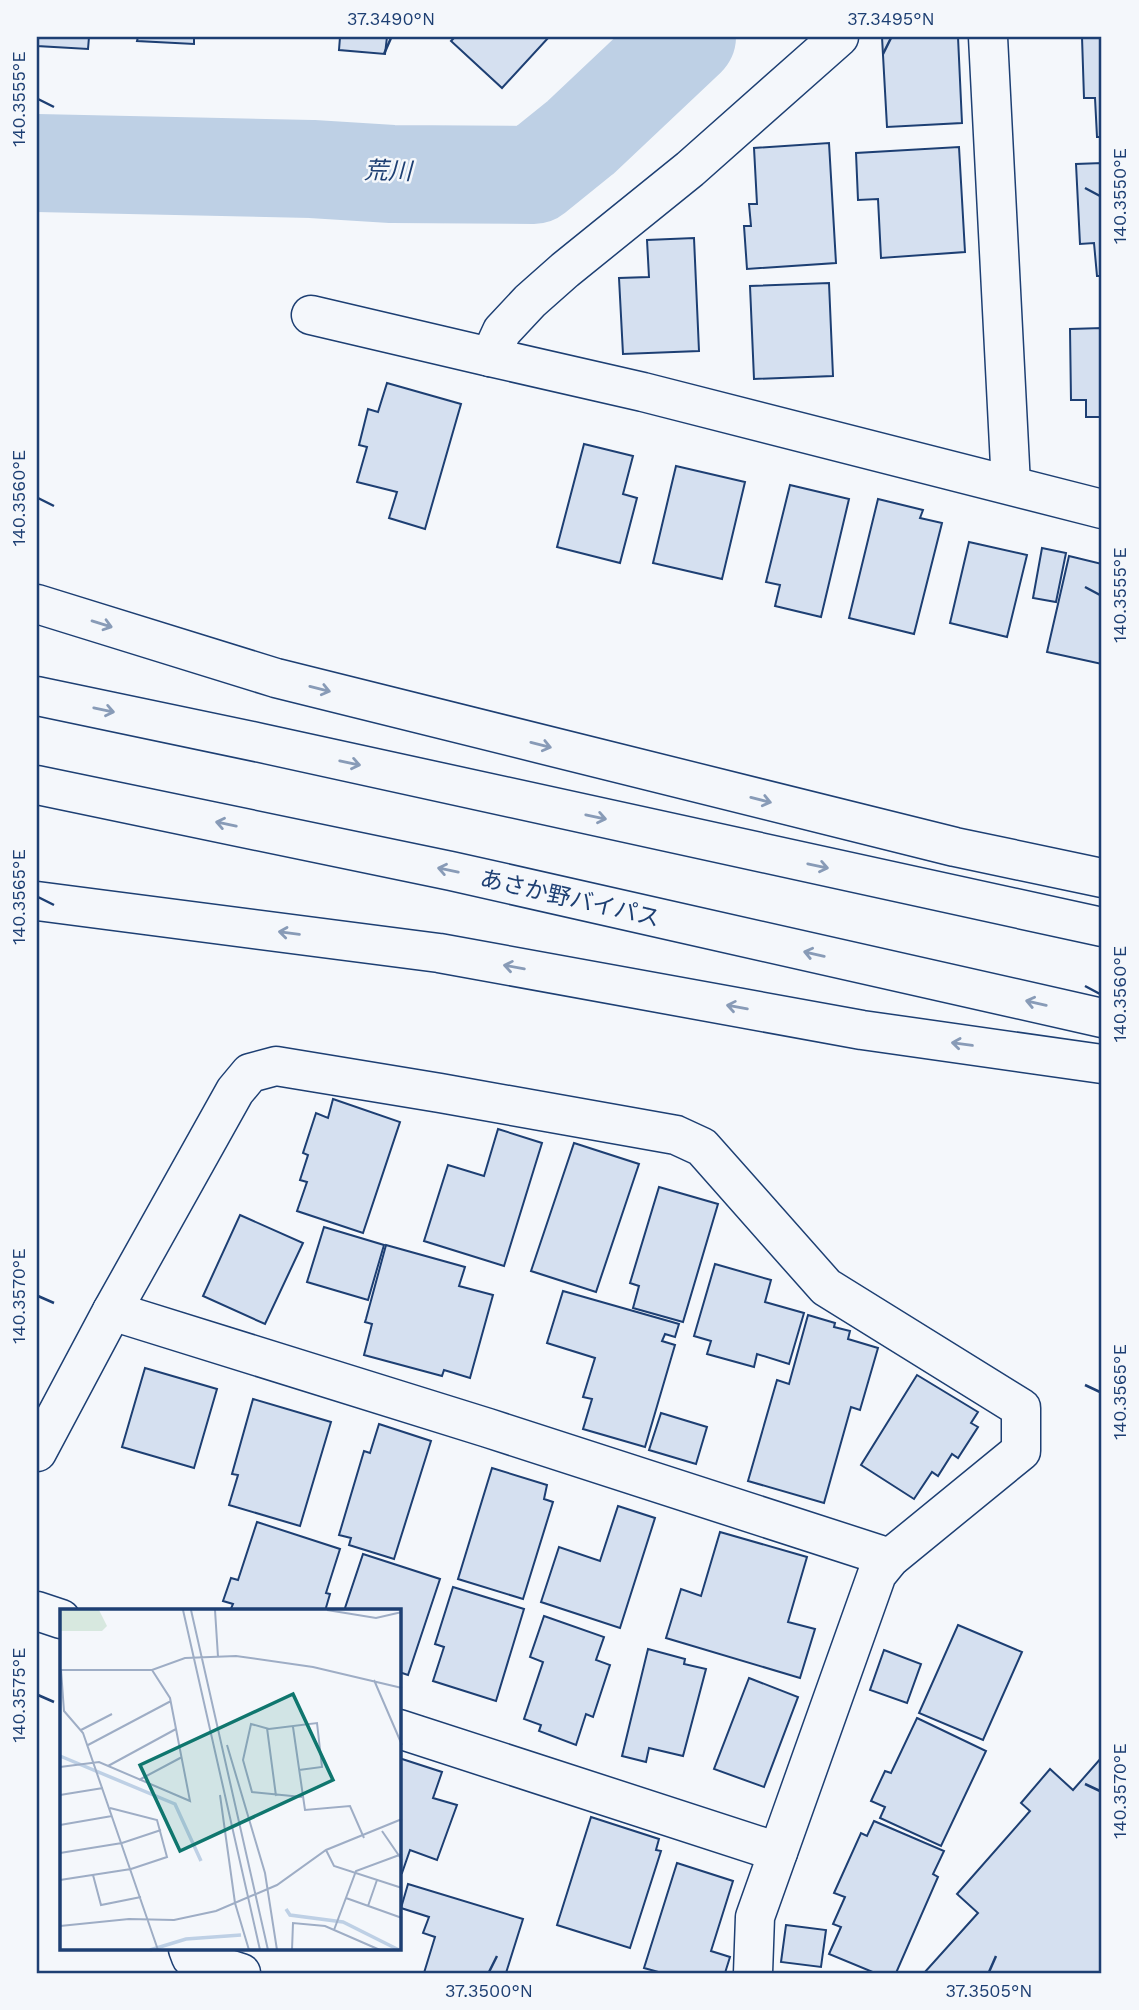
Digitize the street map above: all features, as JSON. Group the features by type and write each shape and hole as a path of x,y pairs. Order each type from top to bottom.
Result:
{"main road":[{"path":"490,357 502,331 530,301 690,169 839,37"},
{"path":"988,37 1011,485"},
{"path":"311,315 643,393 1102,509"},
{"path":"37,604 289,682 955,847 1102,878"},
{"path":"37,696 1102,927"},
{"name":"あさか野バイパス","path":"37,785 451,871 1102,1018"},
{"path":"37,901 439,953 862,1030 1102,1064"},
{"path":"37,1452 235,1091 250,1073 276,1066 676,1135 702,1147 826,1287 1021,1408 1021,1451 890,1558 877,1574 755,1917 753,1973"},
{"path":"112,1311 890,1558"},
{"path":"37,1611 60,1619"},
{"path":"401,1730 778,1852"},
{"path":"189,1951 191,1957 241,1973"}],"building":[{"path":"37,37 89,37 88,49 37,46"},
{"path":"138,37 194,37 194,44 137,41"},
{"path":"340,37 387,37 385,54 339,50"},
{"path":"455,37 549,37 502,88 451,41"},
{"path":"882,37 958,37 962,123 887,127"},
{"path":"1082,37 1102,37 1102,137 1097,137 1095,98 1084,98"},
{"path":"829,143 836,263 747,269 744,226 751,226 749,204 757,204 754,148"},
{"path":"959,147 965,252 881,258 878,199 858,200 856,153"},
{"path":"1102,163 1102,276 1097,276 1094,243 1080,244 1076,164"},
{"path":"694,238 699,351 623,354 619,278 649,277 647,240"},
{"path":"829,283 833,376 754,379 750,286"},
{"path":"1102,328 1102,417 1086,417 1086,400 1071,400 1070,329"},
{"path":"387,383 461,404 425,529 389,518 397,492 357,482 367,447 359,445 368,409 378,412"},
{"path":"584,444 633,456 623,494 637,498 620,563 557,547"},
{"path":"676,466 745,482 722,579 653,563"},
{"path":"790,485 849,499 821,617 775,606 780,585 766,582"},
{"path":"878,499 923,510 920,518 942,523 914,634 849,618"},
{"path":"969,542 1027,555 1007,637 950,623"},
{"path":"1042,548 1066,553 1056,602 1033,598"},
{"path":"1069,556 1102,564 1102,664 1047,652"},
{"path":"333,1099 400,1122 363,1233 297,1211 307,1182 300,1180 308,1155 303,1153 316,1113 328,1118"},
{"path":"498,1129 542,1143 504,1266 424,1241 448,1165 484,1176"},
{"path":"574,1143 639,1164 596,1292 531,1271"},
{"path":"659,1187 718,1204 683,1322 633,1308 639,1286 630,1283"},
{"path":"240,1215 303,1243 265,1324 203,1296"},
{"path":"324,1227 384,1245 368,1300 307,1282"},
{"path":"386,1245 465,1267 459,1286 493,1295 470,1378 444,1370 442,1376 364,1355 372,1324 365,1322"},
{"path":"715,1264 771,1280 765,1302 804,1313 789,1364 757,1354 754,1367 707,1354 711,1341 694,1336"},
{"path":"563,1291 679,1324 675,1337 665,1334 662,1341 675,1345 645,1447 583,1429 592,1399 583,1397 595,1358 547,1343"},
{"path":"808,1315 835,1323 834,1327 850,1331 848,1339 878,1348 860,1410 851,1407 824,1503 748,1481 777,1380 789,1384"},
{"path":"145,1368 217,1389 194,1468 122,1447"},
{"path":"917,1375 978,1412 971,1423 978,1427 958,1458 952,1454 938,1476 932,1472 914,1499 861,1465"},
{"path":"253,1399 331,1422 300,1526 229,1505 238,1475 232,1474"},
{"path":"661,1413 707,1427 696,1464 649,1450"},
{"path":"379,1424 431,1441 394,1559 349,1545 351,1538 339,1535 364,1451 370,1453"},
{"path":"492,1468 547,1485 544,1499 553,1502 523,1599 458,1579"},
{"path":"618,1506 655,1518 620,1628 541,1602 559,1547 600,1561"},
{"path":"257,1522 340,1549 326,1593 330,1594 326,1609 231,1609 233,1604 223,1601 231,1578 238,1580"},
{"path":"720,1532 807,1557 788,1622 815,1629 800,1678 666,1638 681,1589 701,1596"},
{"path":"363,1554 440,1579 408,1675 401,1673 401,1609 345,1609"},
{"path":"453,1587 524,1609 496,1701 433,1681 444,1647 435,1644"},
{"path":"544,1616 604,1637 596,1660 610,1665 593,1717 586,1714 576,1745 539,1731 541,1725 524,1719 543,1662 530,1657"},
{"path":"958,1625 1022,1652 983,1740 919,1713"},
{"path":"648,1649 685,1659 684,1664 706,1669 683,1756 649,1748 646,1762 622,1756"},
{"path":"884,1650 921,1664 907,1703 870,1690"},
{"path":"749,1678 798,1697 764,1787 714,1769"},
{"path":"917,1718 986,1751 941,1846 880,1818 885,1807 871,1801 885,1771 891,1773"},
{"path":"1102,1757 1102,1973 924,1973 978,1913 957,1894 1030,1811 1021,1803 1050,1769 1073,1790"},
{"path":"401,1759 442,1772 433,1798 457,1805 437,1860 410,1850 402,1873"},
{"path":"591,1817 659,1839 656,1850 661,1851 630,1948 557,1925"},
{"path":"874,1821 944,1851 933,1874 938,1877 896,1973 875,1973 829,1954 841,1927 833,1924 845,1897 834,1893 861,1833 867,1836"},
{"path":"677,1863 733,1881 711,1951 730,1957 725,1973 662,1973 644,1968"},
{"path":"408,1884 523,1919 506,1973 424,1973 435,1937 423,1933 429,1917 401,1908"},
{"path":"786,1925 826,1930 821,1967 781,1962"}],"waterway":[{"name":"荒川","path":"37,163 312,169 392,174 534,175 581,137 687,37"}]}
